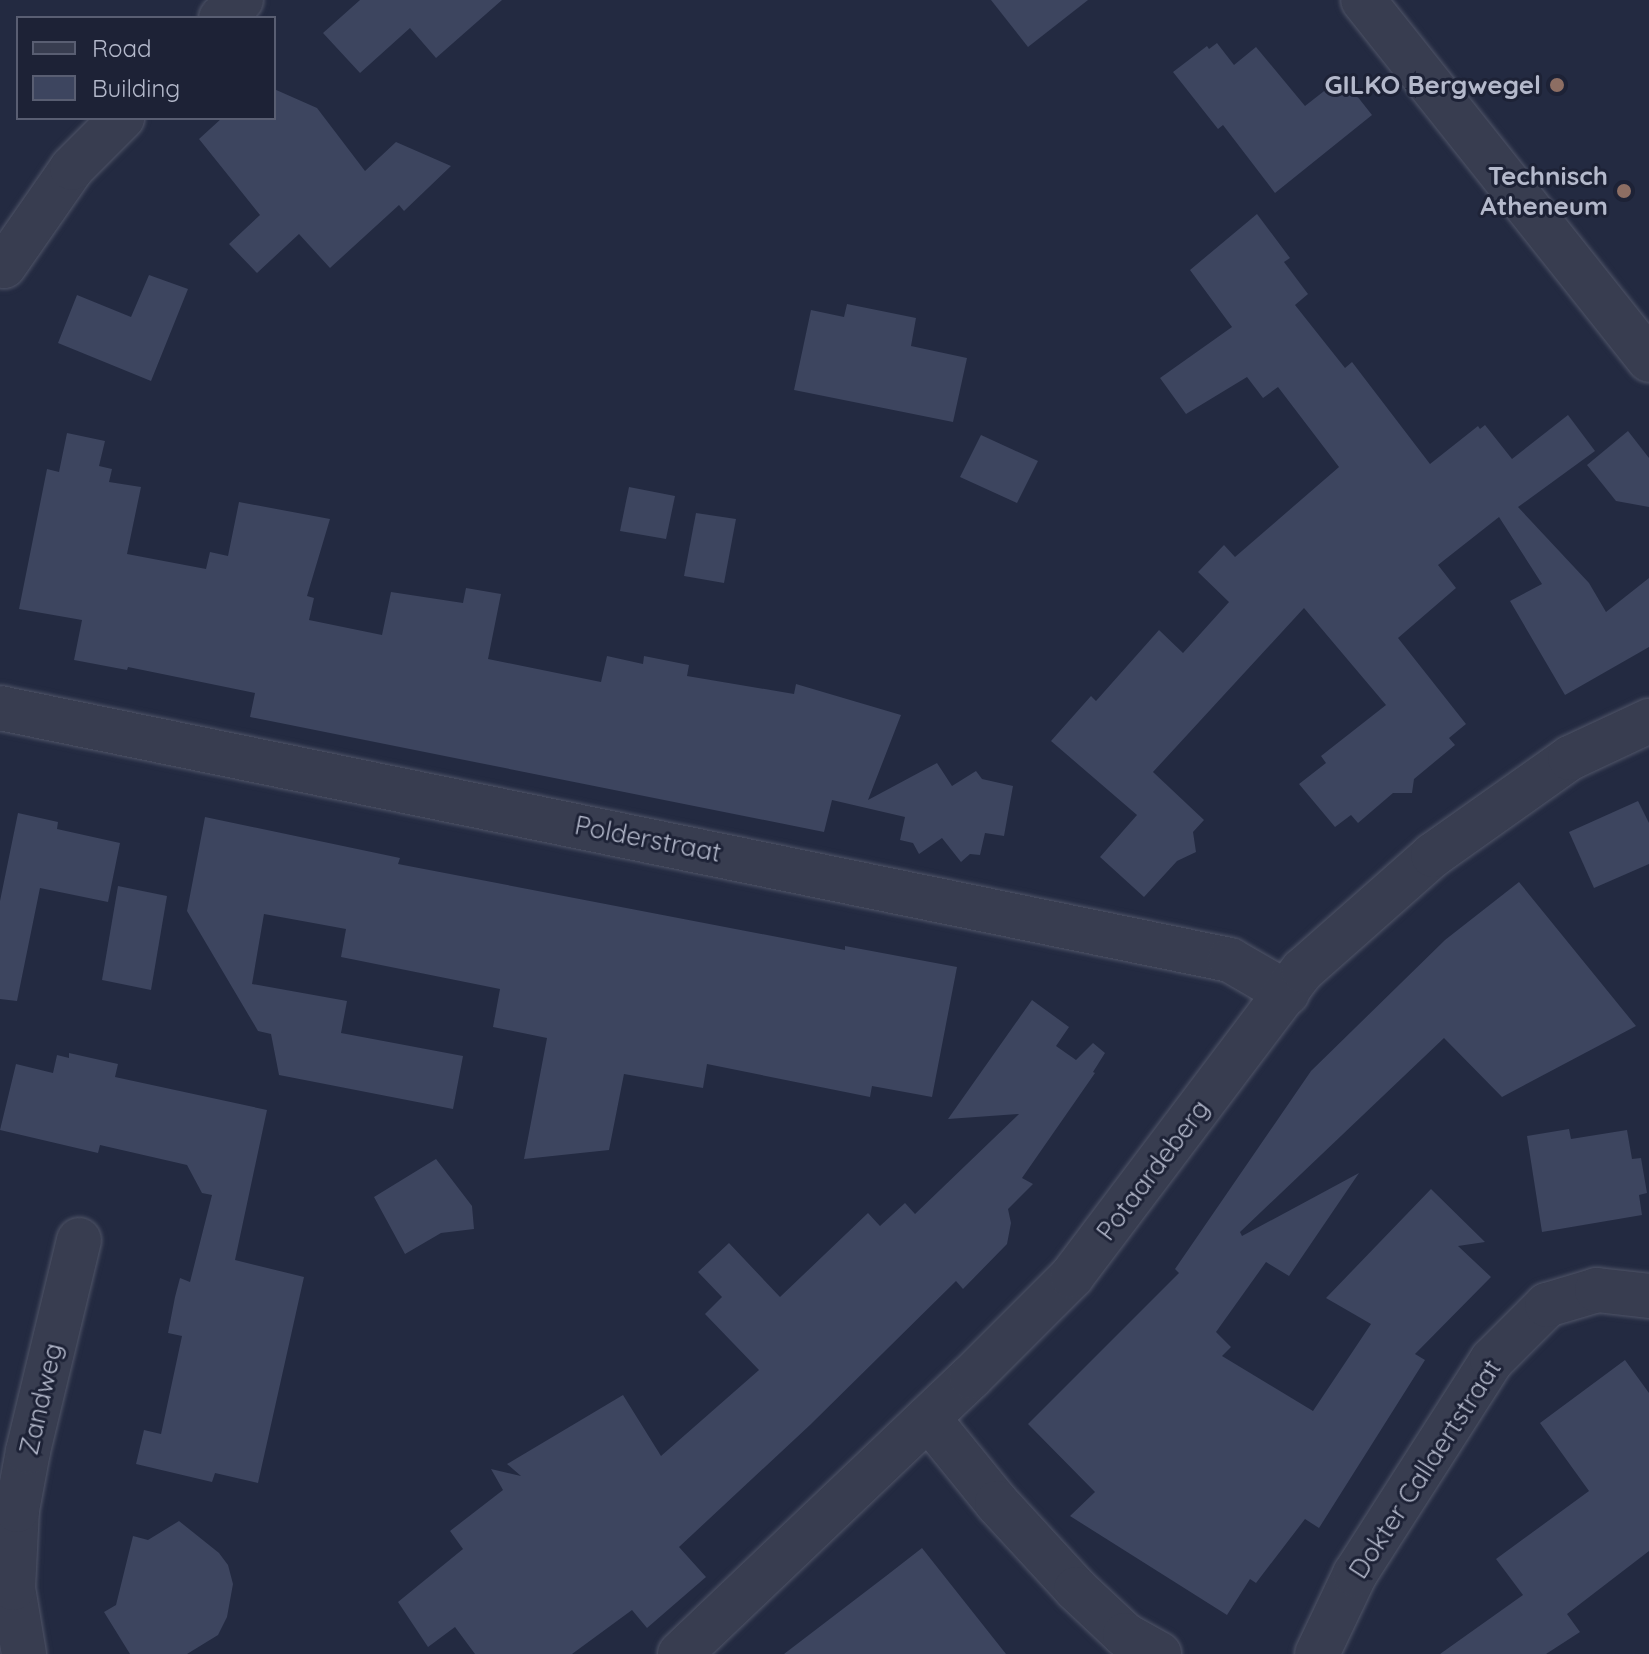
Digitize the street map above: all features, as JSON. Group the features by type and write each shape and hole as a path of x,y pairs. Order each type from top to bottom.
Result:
{"street":[{"path":"223,16 241,0"},
{"path":"1363,0 1649,360"},
{"path":"4,266 72,168 120,120"},
{"name":"Polderstraat","path":"0,708 1230,960 1287,993"},
{"name":"Potaardeberg","path":"680,1654 1072,1276 1303,970 1433,855 1570,758 1649,721"},
{"name":"Zandweg","path":"24,1654 13,1588 17,1510 28,1451 79,1240"},
{"name":"Dokter Callaertstraat","path":"1317,1654 1355,1574 1492,1360 1547,1305 1597,1290 1649,1296"},
{"path":"928,1418 997,1503 1076,1589 1125,1635 1159,1654"}],"building":[{"path":"360,0 502,0 436,58 410,28 360,73 323,33"},
{"path":"991,0 1088,0 1028,47"},
{"path":"1217,43 1234,65 1256,47 1305,106 1342,77 1372,115 1275,193 1223,125 1218,129 1173,72 1207,46 1209,49"},
{"path":"276,90 317,108 365,171 396,142 451,166 404,211 399,205 330,268 299,234 257,273 229,244 260,215 199,139 220,120 276,120"},
{"path":"1257,214 1290,258 1284,262 1308,294 1295,305 1345,368 1352,362 1430,464 1478,426 1480,429 1485,425 1512,459 1568,415 1595,451 1518,507 1589,583 1606,612 1649,578 1649,647 1565,695 1510,601 1542,584 1499,517 1438,565 1456,588 1398,638 1466,724 1449,738 1455,745 1414,779 1412,793 1393,793 1358,823 1351,815 1335,827 1299,784 1326,763 1321,756 1386,705 1304,608 1153,772 1204,820 1193,832 1196,852 1177,861 1144,897 1100,857 1137,815 1051,741 1091,696 1096,701 1159,630 1183,653 1229,602 1198,572 1224,545 1235,557 1339,467 1278,387 1263,398 1247,377 1186,414 1160,378 1232,327 1190,270"},
{"path":"149,275 188,289 151,381 58,343 77,295 131,317"},
{"path":"847,304 916,318 911,346 967,358 953,422 794,390 811,310 844,317"},
{"path":"1628,431 1649,458 1649,507 1616,501 1587,465"},
{"path":"67,433 105,441 99,466 112,469 109,482 141,487 127,554 206,569 210,552 228,556 239,502 330,519 307,596 314,598 309,620 382,635 391,592 463,603 466,588 501,594 488,659 601,682 607,656 643,664 644,656 689,665 687,676 794,694 796,684 901,715 868,800 937,763 952,786 976,771 982,779 1013,786 1004,836 985,833 980,855 970,854 961,862 942,838 919,854 913,843 900,840 905,817 832,800 824,832 250,717 255,693 128,667 127,670 74,660 82,620 19,609 47,469 59,472"},
{"path":"981,435 1038,461 1017,503 960,477"},
{"path":"629,487 675,496 666,539 620,531"},
{"path":"696,513 736,519 724,583 684,576"},
{"path":"1638,801 1649,823 1649,864 1594,888 1569,832"},
{"path":"18,813 58,822 57,829 120,843 108,902 40,888 17,1001 0,999 0,901"},
{"path":"205,817 400,858 398,864 845,950 845,946 957,967 932,1097 872,1086 870,1097 707,1064 703,1088 624,1074 609,1150 524,1159 547,1038 493,1027 500,989 341,957 346,929 264,914 252,984 347,1001 341,1033 463,1056 453,1109 279,1075 271,1034 258,1031 187,911"},
{"path":"1519,882 1636,1026 1502,1097 1444,1038 1240,1232 1242,1236 1359,1173 1289,1276 1266,1262 1216,1332 1231,1347 1222,1356 1313,1411 1371,1324 1326,1298 1431,1189 1485,1242 1458,1246 1491,1277 1415,1354 1425,1360 1319,1528 1305,1519 1256,1583 1250,1579 1227,1615 1070,1516 1095,1492 1028,1424 1179,1273 1175,1269 1311,1071 1445,940"},
{"path":"118,886 167,896 151,990 102,980"},
{"path":"1032,1000 1069,1027 1056,1046 1076,1060 1093,1043 1105,1053 1095,1073 1022,1178 1033,1184 1008,1209 1011,1223 1007,1244 963,1289 956,1281 810,1425 679,1547 706,1577 647,1628 632,1610 572,1654 475,1654 455,1627 428,1647 398,1602 463,1549 450,1531 503,1490 491,1469 521,1476 507,1464 623,1395 661,1456 759,1370 705,1314 722,1297 698,1272 729,1243 780,1297 868,1213 880,1226 905,1203 915,1214 1019,1114 948,1119"},
{"path":"69,1053 118,1064 115,1077 267,1110 235,1260 304,1277 258,1483 215,1473 212,1482 136,1464 144,1430 161,1434 182,1336 168,1333 175,1297 180,1278 190,1282 212,1195 202,1193 187,1165 100,1145 98,1153 0,1130 16,1064 53,1073 57,1055 69,1058"},
{"path":"1569,1129 1571,1139 1627,1130 1632,1159 1641,1158 1647,1193 1639,1195 1642,1215 1542,1232 1527,1136"},
{"path":"436,1159 472,1206 474,1229 441,1233 405,1254 374,1197"},
{"path":"1625,1360 1649,1393 1649,1551 1567,1614 1580,1632 1546,1654 1440,1654 1523,1595 1496,1559 1589,1491 1540,1423"},
{"path":"179,1521 219,1553 228,1565 233,1584 227,1617 218,1635 187,1654 130,1654 104,1612 116,1605 133,1536 148,1540"},
{"path":"922,1548 1006,1654 784,1654 886,1576"}],"place":[{"name":"GILKO Bergwegel","path":"1557,85"},
{"name":"Technisch Atheneum","path":"1624,191"}]}
